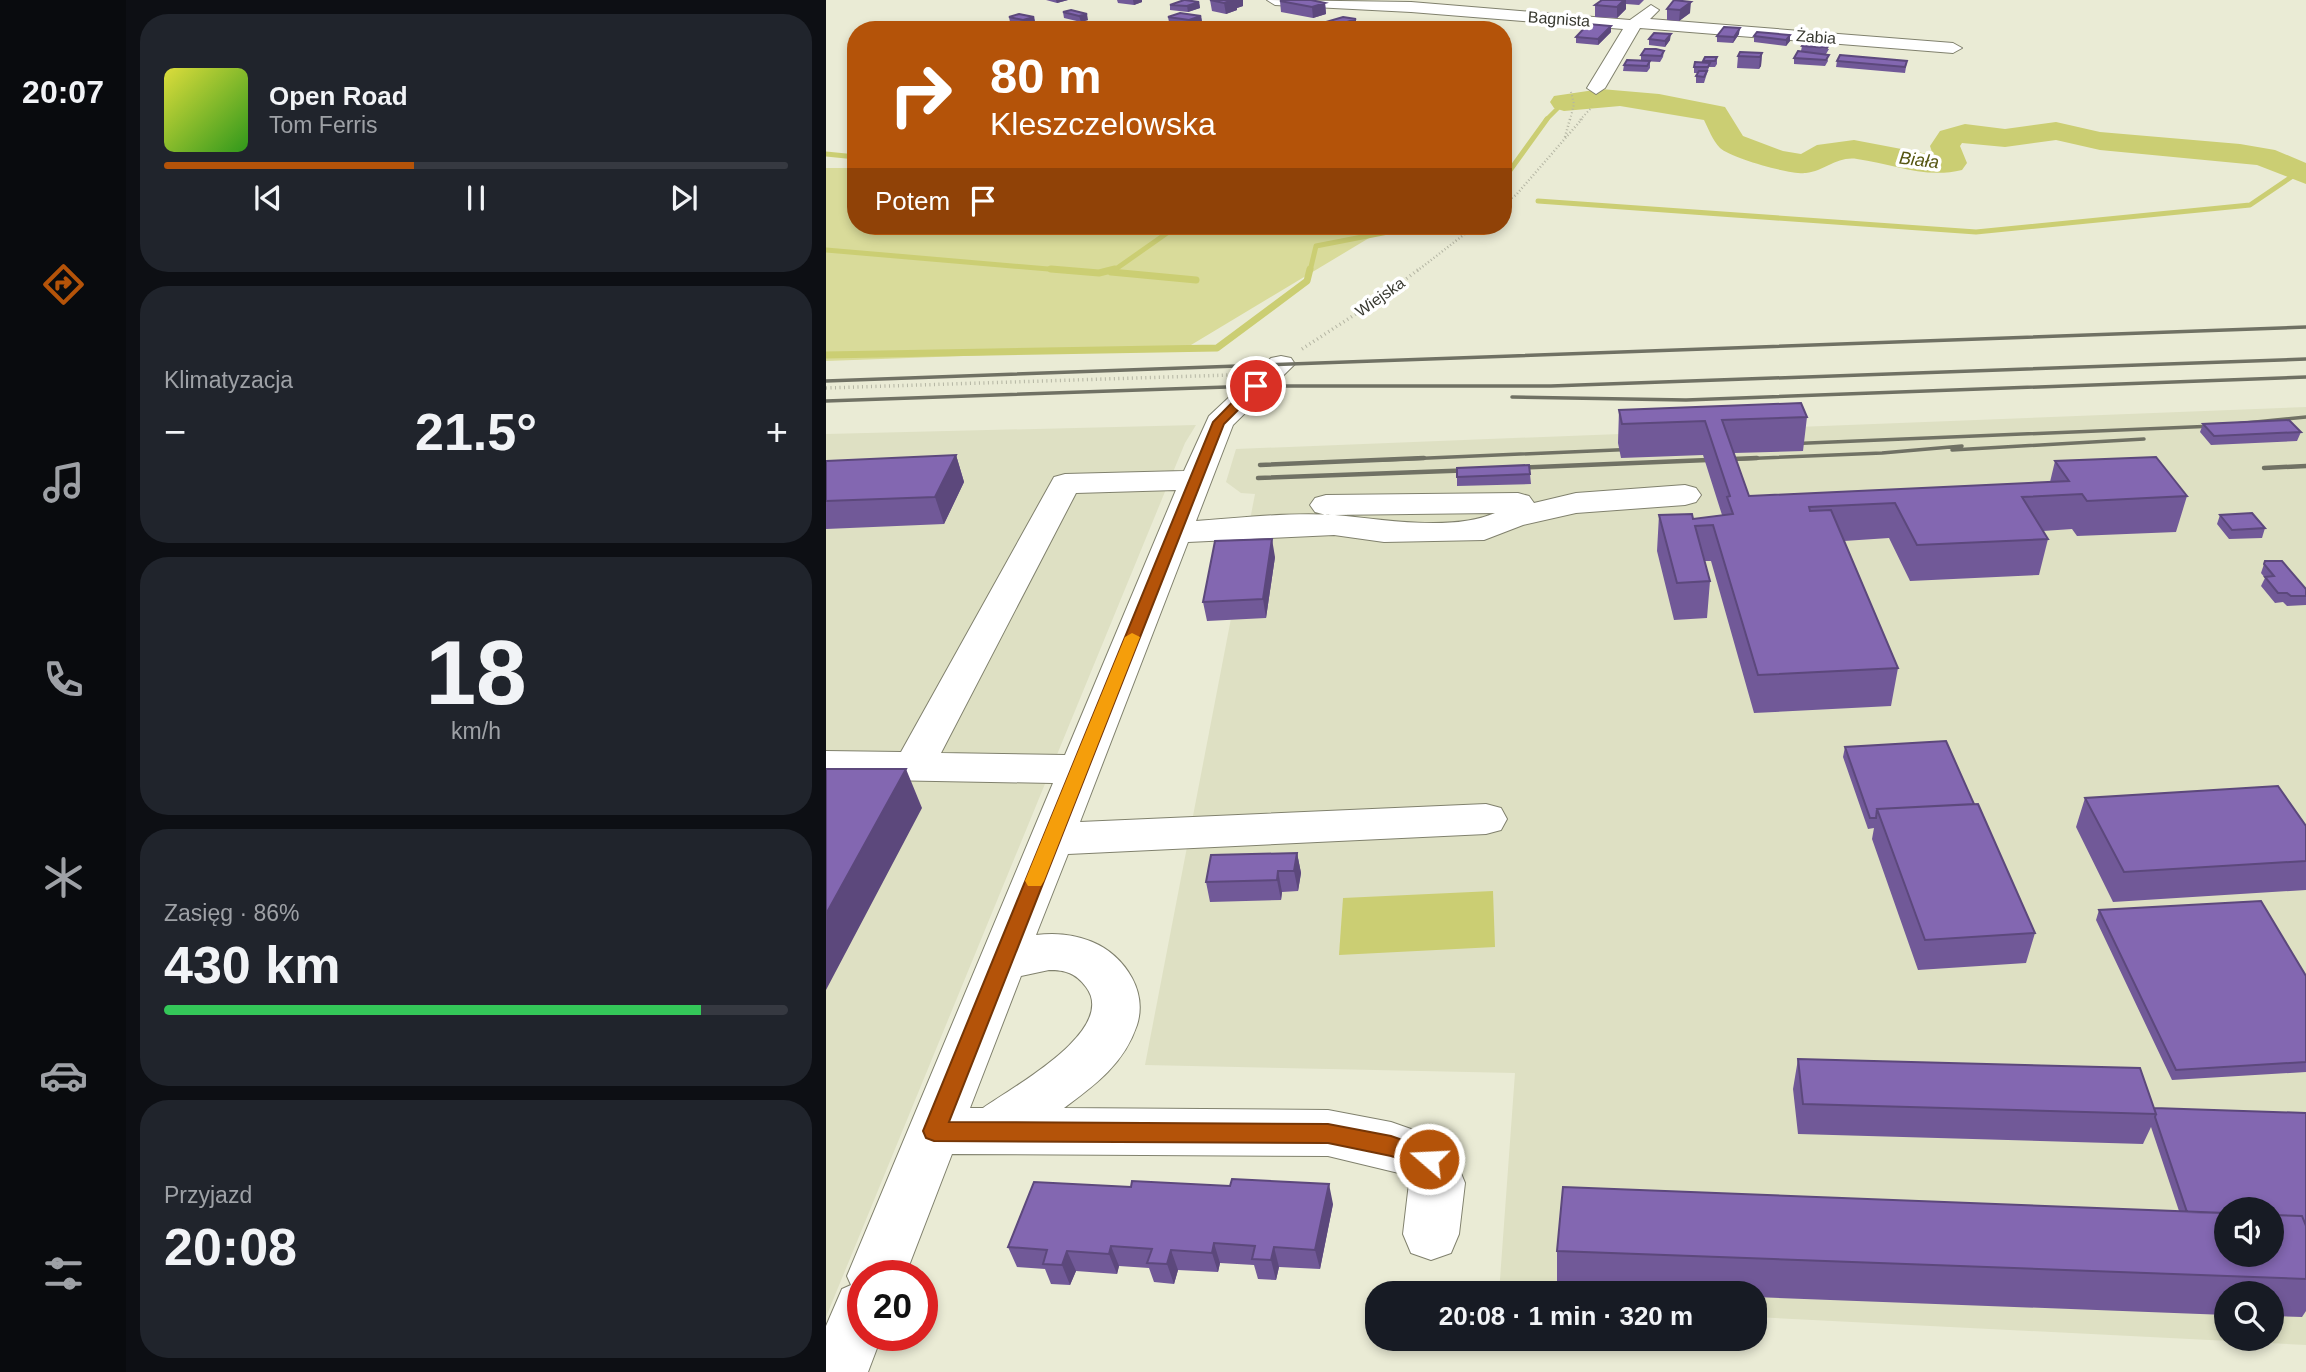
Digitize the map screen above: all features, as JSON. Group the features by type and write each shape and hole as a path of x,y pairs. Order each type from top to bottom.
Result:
{"street":[{"name":"Bagnista","path":"1275,0 1417,3 1635,24"},
{"path":"1596,88 1635,24 1663,0"},
{"name":"Żabia","path":"1635,24 1954,48"},
{"path":"882,1260 1219,422 1275,369"},
{"path":"913,767 1065,484 1185,506 1249,527 1334,525 1384,532 1484,530 1513,517 1576,503 1685,495"},
{"path":"826,765 1079,769"},
{"path":"1051,839 1486,819"},
{"path":"992,1132 1088,1061 1112,1027 1117,995 1105,973 1087,958 1058,951 1032,952 1002,963"},
{"path":"934,1131 1328,1133 1391,1146 1429,1159 1437,1183 1431,1234"},
{"path":"837,1372 847,1348"}],"path":[{"path":"1564,141 1574,104 1570,95"},
{"path":"1512,198 1591,110"},
{"name":"Wiejska","path":"1275,369 1388,293 1463,235"},
{"path":"826,388 1275,369"}],"shaded area":[{"path":"826,168 847,168 847,235 1374,235 1186,348 826,361"},
{"path":"2306,407 2306,1345 2284,1344 2284,1281 2214,1281 2214,1340 1767,1318 1767,1281 1500,1281 1515,1073 1145,1065 1255,494 1241,493 1226,482 1236,449"},
{"path":"1196,425 1185,443 849,1260 847,1260 826,1317 826,434"},
{"path":"1493,891 1495,947 1339,955 1343,898"}],"building":[{"path":"1184,0 1199,2 1187,6 1170,5"},
{"path":"1210,0 1233,0 1224,3"},
{"path":"1602,0 1624,0 1617,7 1595,5"},
{"path":"1674,0 1691,2 1680,10 1667,9"},
{"path":"1280,1 1325,3 1312,7"},
{"path":"1071,10 1087,14 1079,16 1063,12"},
{"path":"1180,13 1201,16 1189,20 1168,17"},
{"path":"1019,14 1034,17 1023,20 1009,17"},
{"path":"1343,17 1356,19 1350,21 1330,21"},
{"path":"1588,24 1611,26 1598,39 1576,37"},
{"path":"1724,27 1740,28 1734,37 1717,36"},
{"path":"1757,32 1790,35 1786,40 1754,36"},
{"path":"1654,33 1671,34 1665,41 1649,39"},
{"path":"1806,41 1830,43 1827,48 1802,46"},
{"path":"1645,49 1664,51 1661,56 1641,55"},
{"path":"1798,51 1829,55 1826,60 1794,58"},
{"path":"1740,52 1762,53 1760,57 1738,56"},
{"path":"1840,55 1907,61 1905,67 1837,61"},
{"path":"1705,57 1717,57 1715,61 1703,61"},
{"path":"1627,60 1650,61 1647,66 1624,65"},
{"path":"1695,62 1710,63 1708,67 1694,67"},
{"path":"1699,71 1707,71 1704,77 1696,76"},
{"path":"1801,403 1807,417 1722,420 1749,496 2069,481 2055,461 2156,457 2187,496 2087,501 2082,494 2022,497 2048,539 1917,545 1895,503 1809,507 1810,511 1831,510 1898,668 1758,675 1713,525 1695,526 1710,581 1677,583 1659,515 1692,514 1693,519 1733,514 1727,497 1730,496 1705,421 1622,424 1619,410"},
{"path":"2289,420 2301,432 2214,436 2203,424"},
{"path":"956,455 935,497 826,501 826,461"},
{"path":"1529,465 1530,474 1457,477 1457,468"},
{"path":"2252,513 2265,528 2232,530 2220,515"},
{"path":"1272,539 1263,599 1203,602 1215,541"},
{"path":"2265,561 2282,561 2306,589 2306,596 2278,593 2265,577 2274,576 2264,564"},
{"path":"1946,741 1974,804 1877,809 1876,818 1870,818 1845,747"},
{"path":"826,769 906,769 826,914"},
{"path":"2278,786 2306,826 2306,861 2124,872 2085,798"},
{"path":"1978,804 2035,933 1925,940 1877,809"},
{"path":"1297,853 1294,871 1278,871 1277,880 1206,882 1211,855"},
{"path":"2261,901 2306,976 2306,1062 2176,1070 2099,910"},
{"path":"1798,1059 2140,1068 2156,1114 1803,1104"},
{"path":"2154,1108 2306,1113 2306,1226 2302,1216 2284,1215 2284,1197 2214,1197 2214,1213 2187,1212"},
{"path":"1232,1179 1329,1184 1315,1250 1274,1247 1271,1260 1252,1259 1255,1246 1214,1243 1212,1253 1171,1250 1167,1264 1147,1263 1152,1249 1111,1246 1109,1254 1067,1251 1062,1265 1043,1264 1047,1250 1008,1247 1034,1182 1131,1187 1132,1181 1230,1186"},
{"path":"1563,1187 2214,1213 2214,1267 2284,1267 2284,1215 2302,1216 2306,1226 2306,1279 1557,1251"}],"waterway":[{"name":"Biała","path":"1564,102 1601,97 1620,98 1659,102 1715,113 1731,142 1777,160 1805,164 1828,152 1854,149 1932,165 1951,163 1945,146 1951,137 1965,133 2005,138 2056,131 2100,141 2264,157 2306,174"},
{"path":"1547,119 1564,102"},
{"path":"1512,168 1547,119"},
{"path":"826,154 847,156"},
{"path":"1538,201 1976,232 2250,205 2300,171"},
{"path":"1113,271 1164,235"},
{"path":"1310,271 1316,246 1372,235"},
{"path":"826,250 1072,271"},
{"path":"1051,269 1099,273 1115,269"},
{"path":"826,355 1217,348 1307,281 1310,269"},
{"path":"1111,272 1196,280"}],"railway":[{"path":"826,381 2306,327"},
{"path":"826,401 1256,386 1551,386 2306,359"},
{"path":"1512,397 1686,400 2306,377"},
{"path":"1785,444 2215,426 2306,417"},
{"path":"1952,450 2144,439"},
{"path":"1714,460 1882,453 1962,446"},
{"path":"1383,460 1638,449"},
{"path":"1260,465 1424,458"},
{"path":"1511,468 1757,458"},
{"path":"2264,468 2306,466"},
{"path":"1258,478 1476,470"}],"slow traffic":[{"path":"1034,881 1132,637"}],"route":[{"path":"1256,386 1219,422 934,1131 1328,1133 1391,1146 1429,1159"}]}
